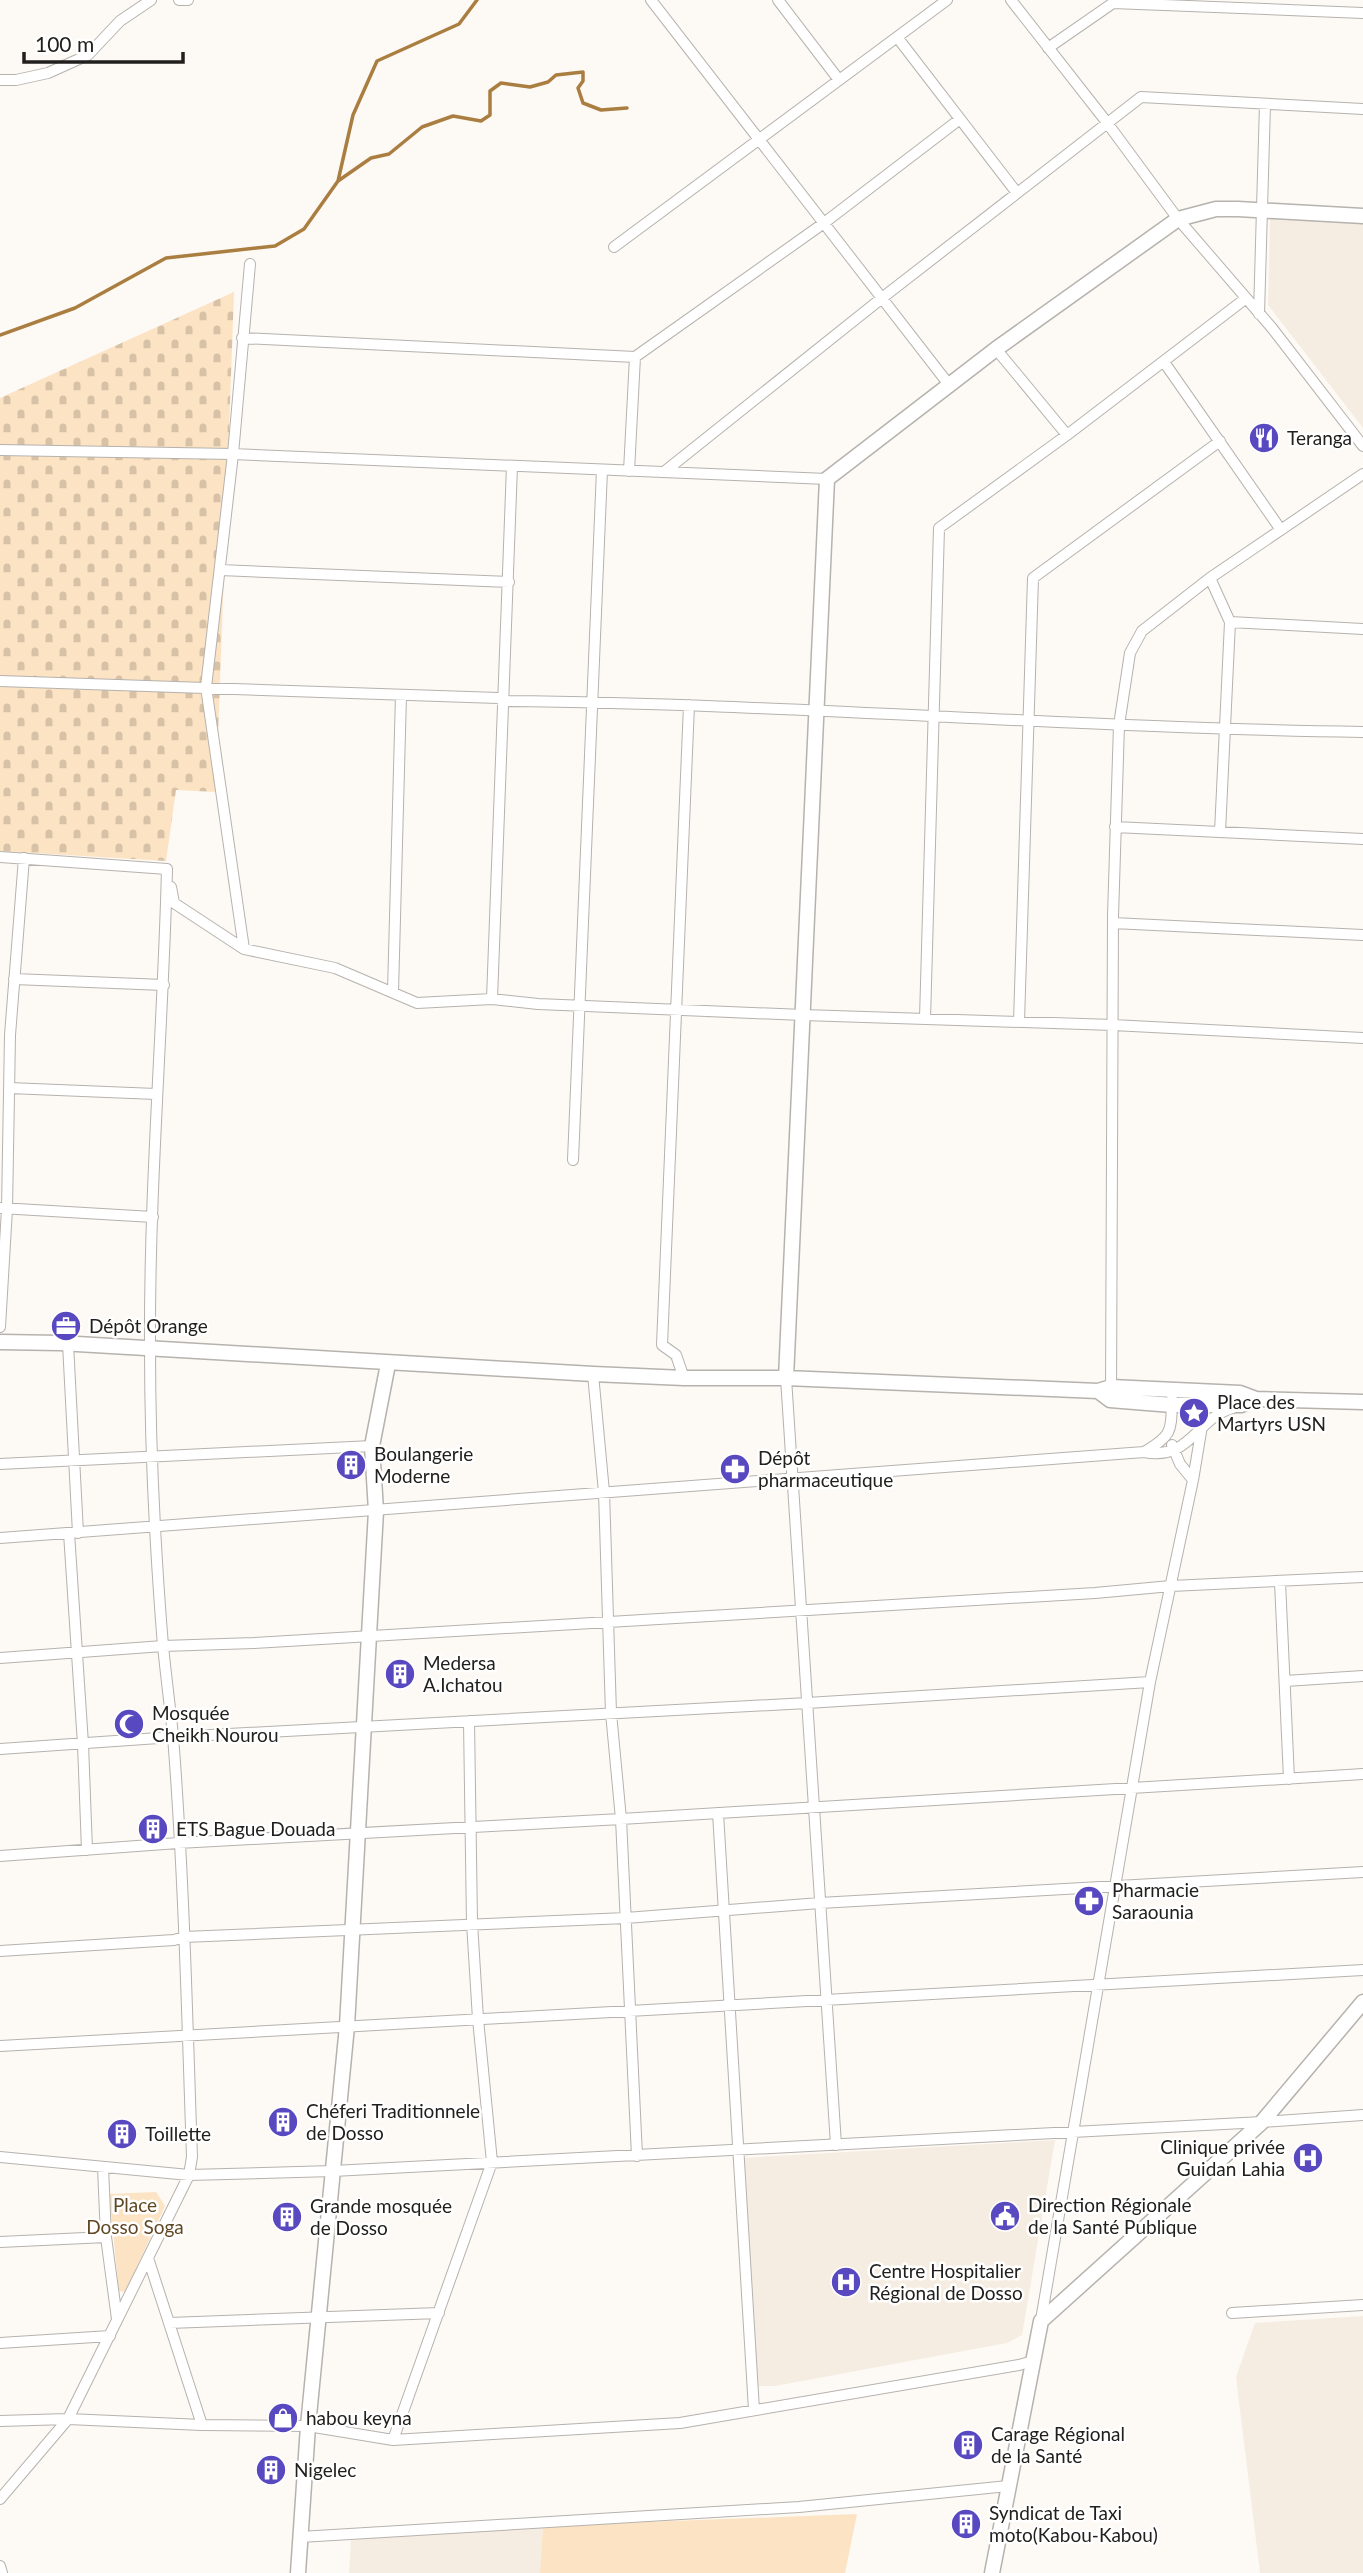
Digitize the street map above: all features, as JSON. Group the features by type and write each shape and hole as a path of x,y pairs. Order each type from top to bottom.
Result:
{"street":[{"path":"0,80 16,80 48,73 88,55 120,21 151,0"},
{"path":"179,0 188,0"},
{"path":"651,0 950,386"},
{"path":"778,0 839,80"},
{"path":"614,247 947,0"},
{"path":"1011,0 1178,219 1259,314 1363,446"},
{"path":"1048,48 1112,3 1363,13"},
{"path":"897,37 1017,193"},
{"path":"664,472 1141,97 1363,109"},
{"path":"1259,314 1265,104"},
{"path":"242,338 635,357 824,223 960,118"},
{"path":"0,450 233,454 827,479 996,349 1178,219 1216,209 1363,216"},
{"path":"244,950 206,687 233,454 250,264"},
{"path":"925,1019 939,528 1068,435 1245,299"},
{"path":"996,349 1068,435"},
{"path":"629,471 635,357"},
{"path":"1164,362 1281,530"},
{"path":"1019,1022 1033,578 1220,441"},
{"path":"492,999 512,466"},
{"path":"573,1160 602,470"},
{"path":"1106,1392 1115,827 1119,724 1130,653 1142,631 1210,578 1363,474"},
{"path":"827,479 786,1378 836,2145"},
{"path":"220,570 509,582"},
{"path":"1210,578 1230,622 1220,832"},
{"path":"1230,622 1363,629"},
{"path":"0,681 498,698 504,701 817,710 1224,730 1363,732"},
{"path":"393,992 401,695"},
{"path":"684,1378 676,1355 662,1345 689,705"},
{"path":"1115,827 1363,839"},
{"path":"0,857 167,869"},
{"path":"0,1327 9,1088 5,1035 14,979 24,858"},
{"path":"167,869 174,903 244,950 335,968 416,1003 492,999 579,1006 803,1016 1113,1024 1363,1038"},
{"path":"0,2499 68,2419 190,2175 192,2157 173,1737 163,1646 155,1525 150,1349 152,1172 164,985 167,869"},
{"path":"1113,923 1363,935"},
{"path":"14,979 164,985"},
{"path":"9,1088 156,1094"},
{"path":"3,1209 153,1217"},
{"path":"0,1342 593,1374 684,1378 786,1378 1106,1392 1207,1398 1241,1405"},
{"path":"68,1344 74,1461 76,1654 87,1850"},
{"path":"298,2573 308,2426 347,2026 376,1511 372,1446 388,1364"},
{"path":"593,1374 604,1492 611,1713 621,1819 637,2156"},
{"path":"1207,1398 1240,1393 1256,1399 1363,1402"},
{"path":"1172,1397 1169,1433 1173,1449 1178,1461 1193,1480"},
{"path":"992,2573 1041,2321 1150,1682 1193,1480 1207,1398"},
{"path":"1163,1454 1190,1441 1216,1416 1256,1399"},
{"path":"1144,1452 1165,1439 1169,1433"},
{"path":"0,1464 372,1446"},
{"path":"0,1538 1144,1452 1163,1454 1178,1461"},
{"path":"0,1658 163,1646 801,1611 1171,1586 1363,1577"},
{"path":"1280,1582 1289,1779"},
{"path":"1285,1681 1363,1676"},
{"path":"0,1749 1150,1682"},
{"path":"393,2440 492,2162 472,1923 469,1721"},
{"path":"0,1856 178,1843 1363,1774"},
{"path":"718,1813 754,2410"},
{"path":"0,1951 174,1940 184,1937 626,1918 820,1903 1363,1872"},
{"path":"0,2046 1363,1970"},
{"path":"1041,2321 1262,2122 1363,2002"},
{"path":"0,2157 190,2175 333,2171 1363,2115"},
{"path":"103,2166 106,2237 117,2319"},
{"path":"0,2242 106,2237"},
{"path":"148,2258 202,2425"},
{"path":"1232,2312 1363,2305"},
{"path":"169,2323 439,2313"},
{"path":"0,2343 110,2336"},
{"path":"0,2421 68,2419 308,2426 393,2440 680,2423 1033,2361"},
{"path":"300,2538 799,2507 1008,2486"},
{"path":"0,2566 2,2573"}],"shaded area":[{"path":"1270,219 1363,223 1363,428 1268,305"},
{"path":"1055,2140 1022,2335 1007,2343 775,2386 756,2386 742,2158"},
{"path":"1363,2316 1363,2573 1260,2573 1236,2377 1255,2323"},
{"path":"543,2526 540,2573 349,2573 351,2538"}],"green space":[{"path":"234,292 216,792 176,790 166,861 0,851 0,398"},
{"name":"Place Dosso Soga","path":"156,2192 165,2206 125,2292 119,2291 109,2194"},
{"path":"857,2514 845,2573 540,2573 543,2526"}],"waterway":[{"path":"0,335 75,308 166,258 275,246 304,229 338,181 353,115 377,61 459,24 477,0"},
{"path":"338,181 371,158 389,154 422,127 453,116 481,121 490,115 490,91 501,83 530,87 548,82 556,75 583,72 583,81 578,88 583,103 601,110 627,108"}],"place":[{"name":"Teranga","path":"1264,438"},
{"name":"Dépôt Orange","path":"66,1326"},
{"name":"Place des Martyrs USN","path":"1194,1413"},
{"name":"Boulangerie Moderne","path":"351,1465"},
{"name":"Dépôt pharmaceutique","path":"735,1469"},
{"name":"Medersa A.Ichatou","path":"400,1674"},
{"name":"Mosquée Cheikh Nourou","path":"129,1724"},
{"name":"ETS Bague Douada","path":"153,1829"},
{"name":"Pharmacie Saraounia","path":"1089,1901"},
{"name":"Chéferi Traditionnele de Dosso","path":"283,2122"},
{"name":"Toillette","path":"122,2134"},
{"name":"Clinique privée Guidan Lahia","path":"1308,2158"},
{"name":"Direction Régionale de la Santé Publique","path":"1005,2216"},
{"name":"Grande mosquée de Dosso","path":"287,2217"},
{"name":"Centre Hospitalier Régional de Dosso","path":"846,2282"},
{"name":"habou keyna","path":"283,2418"},
{"name":"Carage Régional de la Santé","path":"968,2445"},
{"name":"Nigelec","path":"271,2470"},
{"name":"Syndicat de Taxi moto(Kabou-Kabou)","path":"966,2524"}]}
